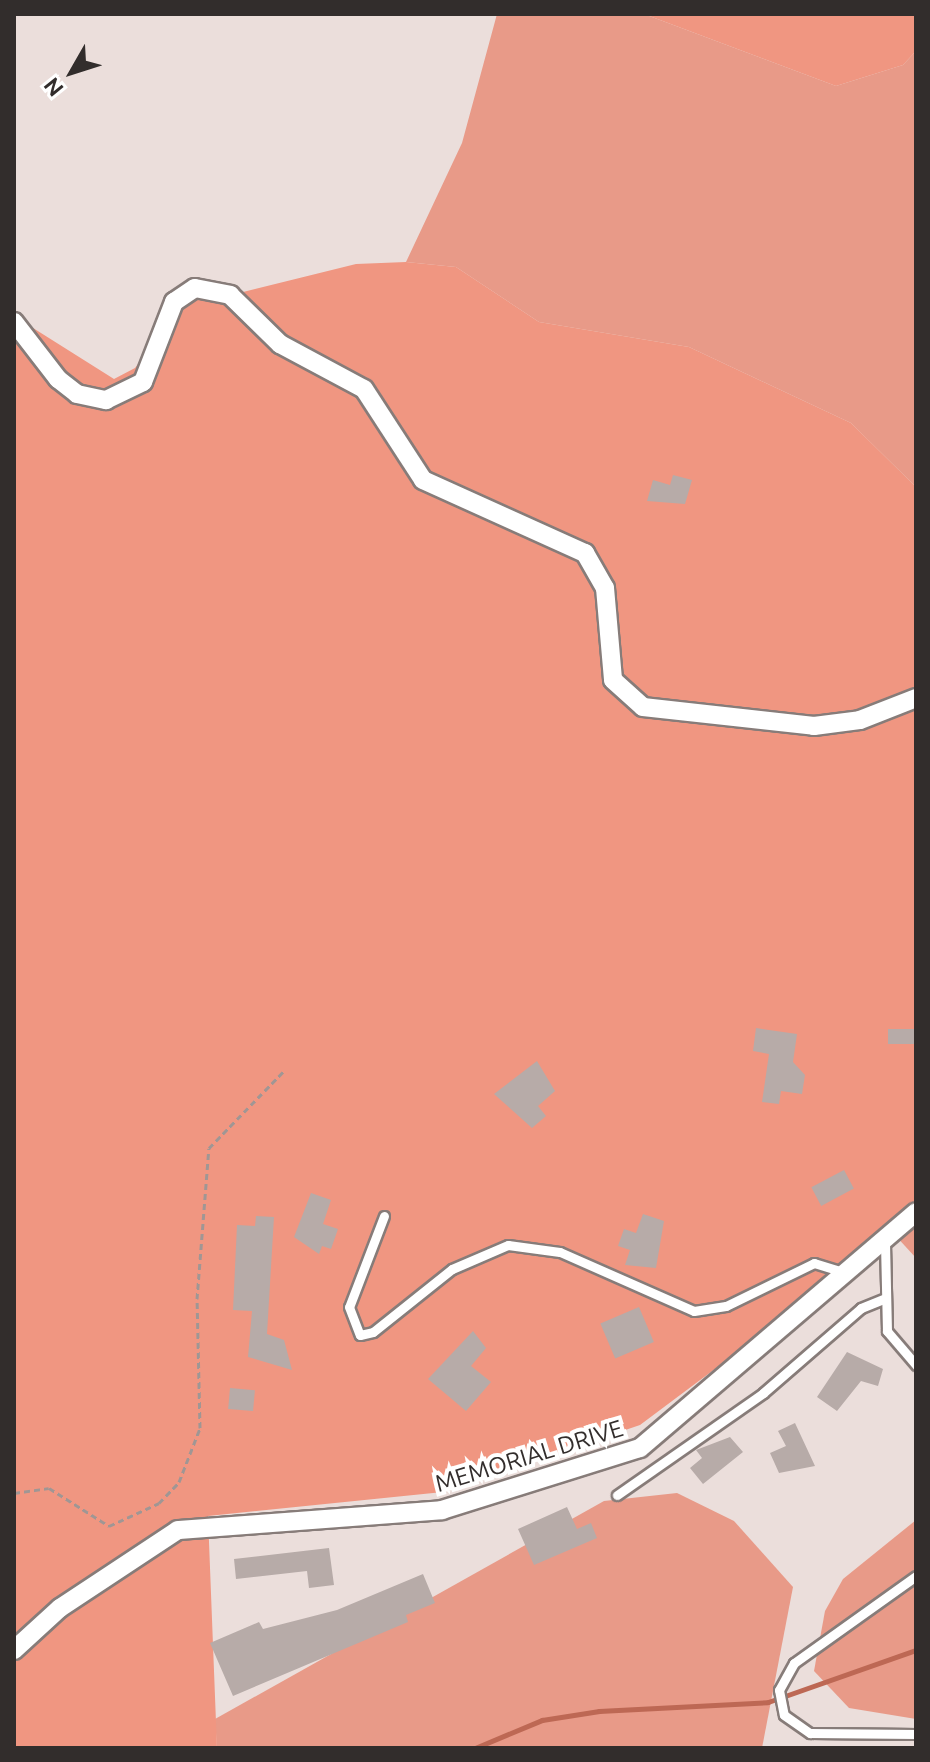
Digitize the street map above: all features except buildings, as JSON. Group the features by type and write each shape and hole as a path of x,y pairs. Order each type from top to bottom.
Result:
{"street":[{"path":"14,322 58,379 77,394 106,400 143,382 174,302 195,288 230,295 280,344 364,389 423,480 585,553 605,588 613,680 643,707 814,726 860,720 916,698"},
{"name":"MEMORIAL DRIVE","path":"14,1650 60,1608 178,1530 442,1510 640,1448 849,1275 916,1212"}],"lane":[{"path":"384,1216 349,1307 360,1335 452,1269 508,1245 560,1252 694,1311 726,1306 814,1263 849,1275"},
{"path":"885,1243 891,1255 883,1299 890,1339 916,1365"},
{"path":"617,1495 763,1393 861,1308 883,1299"},
{"path":"916,1576 794,1663 779,1690 784,1715 810,1733 916,1734"}],"path":[{"path":"14,1493 49,1488 109,1526 159,1503 179,1482 200,1428 197,1299 209,1148 284,1071"}],"shaded area":[{"path":"497,14 644,14 836,86 903,65 916,51 916,487 851,423 689,347 539,322 456,267 406,262 462,143"},
{"path":"644,14 916,14 916,51 903,65 836,86"},
{"path":"406,262 456,267 539,322 689,347 851,423 916,487 916,1209 894,1235 640,1425 443,1492 208,1516 217,1748 14,1748 14,316 114,379 135,368 181,307 215,282 231,295 356,264"},
{"path":"916,1209 916,1258 894,1234"},
{"path":"677,1493 734,1521 793,1587 762,1748 217,1748 215,1719 604,1501"},
{"path":"916,1520 916,1719 849,1708 814,1671 825,1611 843,1579"}],"waterway":[{"path":"475,1748 542,1720 599,1711 768,1702 916,1650"}]}
